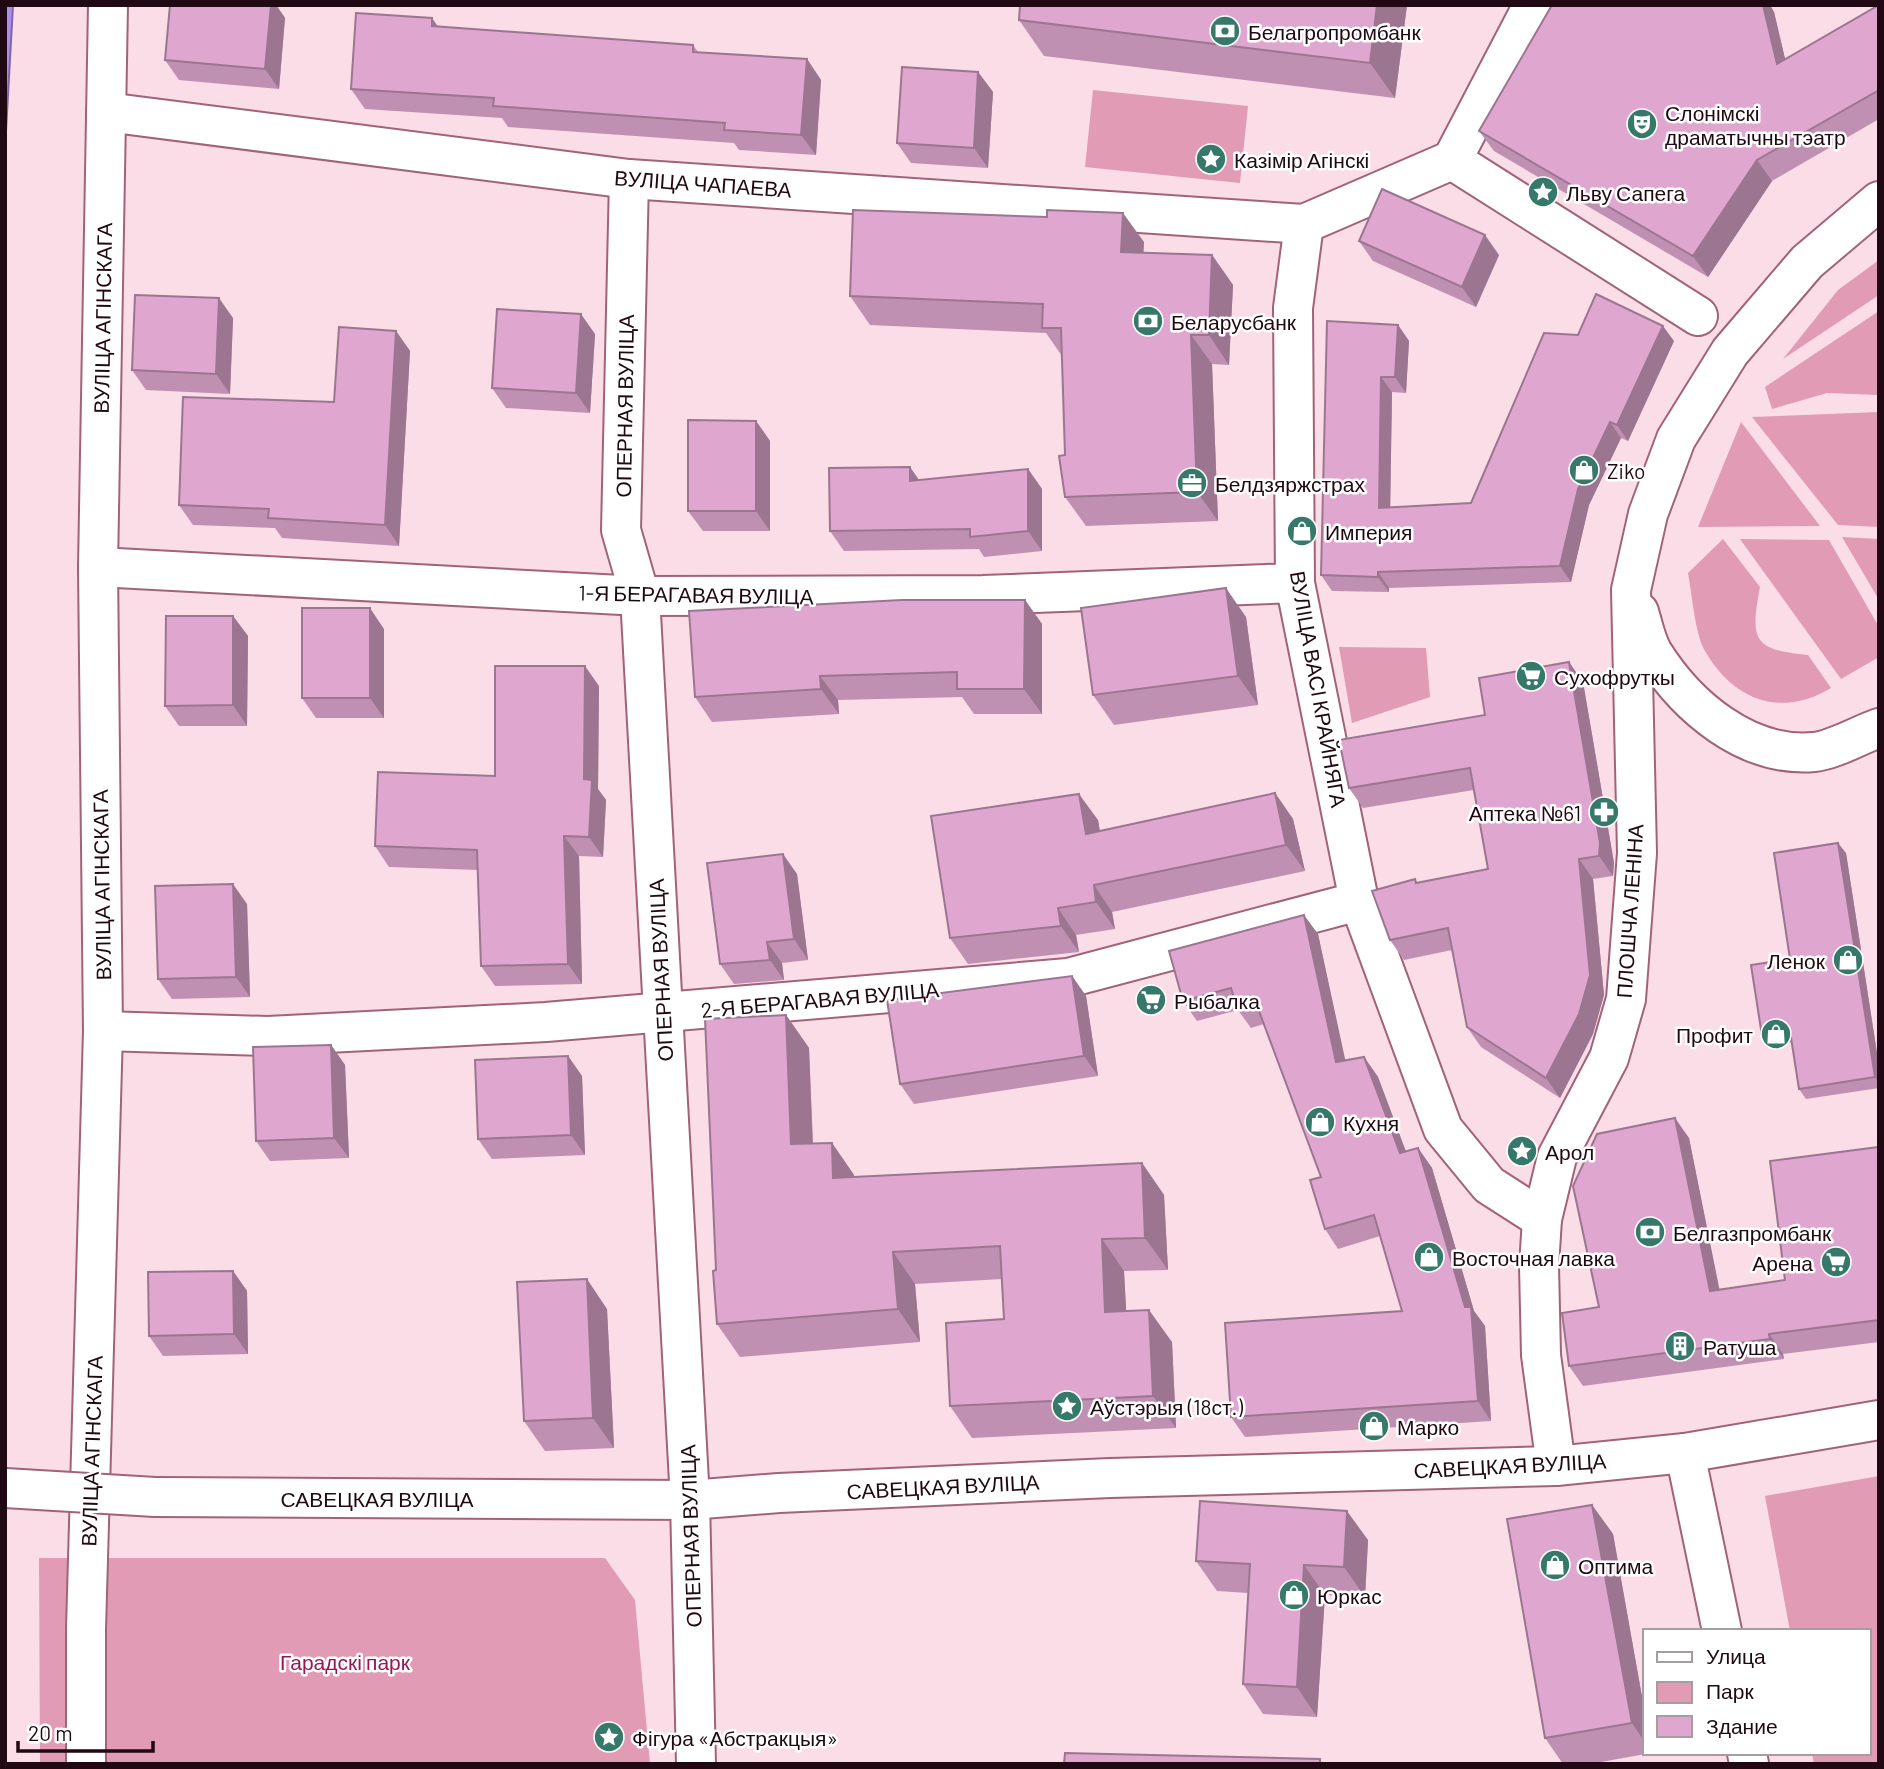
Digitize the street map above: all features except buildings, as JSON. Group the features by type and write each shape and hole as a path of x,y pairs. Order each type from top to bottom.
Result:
{"street":[{"name":"ВУЛІЦА АГІНСКАГА","path":"86,1764 86,1629 103,1031 98,567 108,5"},
{"path":"1304,224 1452,160 1533,5"},
{"name":"ВУЛІЦА ЧАПАЕВА","path":"106,113 629,178 1304,224"},
{"path":"1452,160 1699,316"},
{"name":"ОПЕРНАЯ ВУЛІЦА","path":"629,178 621,530 640,596 690,1500 696,1764"},
{"name":"ПЛОШЧА ЛЕНІНА","path":"1556,1466 1541,1355 1539,1266 1542,1219 1557,1157 1609,1058 1626,999 1637,853 1632,590 1648,514 1676,439 1730,352 1807,262 1879,201"},
{"name":"ВУЛІЦА ВАСІ КРАЙНЯГА","path":"1304,224 1293,308 1295,583 1359,901 1443,1129 1489,1185 1542,1219"},
{"name":"1-Я БЕРАГАВАЯ ВУЛІЦА","path":"98,567 640,596 983,595 1295,583"},
{"name":"ПЛОШЧА ЛЕНІНА","path":"1632,590 1652,652 1686,693 1729,733 1772,750 1815,752 1879,728"},
{"name":"2-Я БЕРАГАВАЯ ВУЛІЦА","path":"103,1031 268,1036 662,1012 1068,978 1359,901"},
{"name":"САВЕЦКАЯ ВУЛІЦА","path":"5,1488 155,1497 690,1500 779,1493 1110,1478 1556,1466 1685,1453 1879,1420"},
{"path":"1685,1453 1721,1629"}],"green space":[{"path":"1093,90 1248,106 1240,183 1085,167"},
{"path":"1879,260 1879,295 1783,359 1838,290"},
{"path":"1879,311 1879,395 1827,393 1772,409 1765,387"},
{"path":"1879,412 1879,527 1838,525 1752,417"},
{"path":"1741,422 1820,526 1698,527"},
{"path":"1842,537 1879,539 1879,600"},
{"path":"1723,539 1760,587 1756,630 1760,639 1776,650 1808,655 1831,688 1794,702 1777,703 1744,693 1717,668 1705,651 1699,635 1688,573"},
{"path":"1740,539 1829,540 1879,627 1879,657 1841,679"},
{"path":"1339,647 1426,648 1430,697 1352,723"},
{"path":"1879,1476 1879,1764 1814,1764 1812,1755 1870,1755 1870,1629 1790,1629 1765,1496"},
{"name":"Гарадскі парк","path":"39,1558 605,1558 635,1600 650,1764 40,1764"}],"shaded area":[{"path":"5,5 13,5 5,149"}],"place":[{"name":"Белагропромбанк","path":"1225,31"},
{"name":"Слонімскі драматычны тэатр","path":"1642,124"},
{"name":"Казімір Агінскі","path":"1211,159"},
{"name":"Льву Сапега","path":"1543,192"},
{"name":"Беларусбанк","path":"1148,321"},
{"name":"Ziko","path":"1584,470"},
{"name":"Белдзяржстрах","path":"1192,483"},
{"name":"Империя","path":"1302,531"},
{"name":"Сухофруткы","path":"1531,676"},
{"name":"Аптека №61","path":"1604,812"},
{"name":"Ленок","path":"1848,960"},
{"name":"Рыбалка","path":"1151,1000"},
{"name":"Профит","path":"1776,1034"},
{"name":"Кухня","path":"1320,1122"},
{"name":"Арол","path":"1522,1151"},
{"name":"Белгазпромбанк","path":"1650,1232"},
{"name":"Восточная лавка","path":"1429,1257"},
{"name":"Арена","path":"1836,1262"},
{"name":"Ратуша","path":"1680,1346"},
{"name":"Аўстэрыя (18ст.)","path":"1067,1406"},
{"name":"Марко","path":"1374,1426"},
{"name":"Оптима","path":"1555,1565"},
{"name":"Юркас","path":"1294,1595"},
{"name":"Фігура «Абстракцыя»","path":"609,1737"}]}
